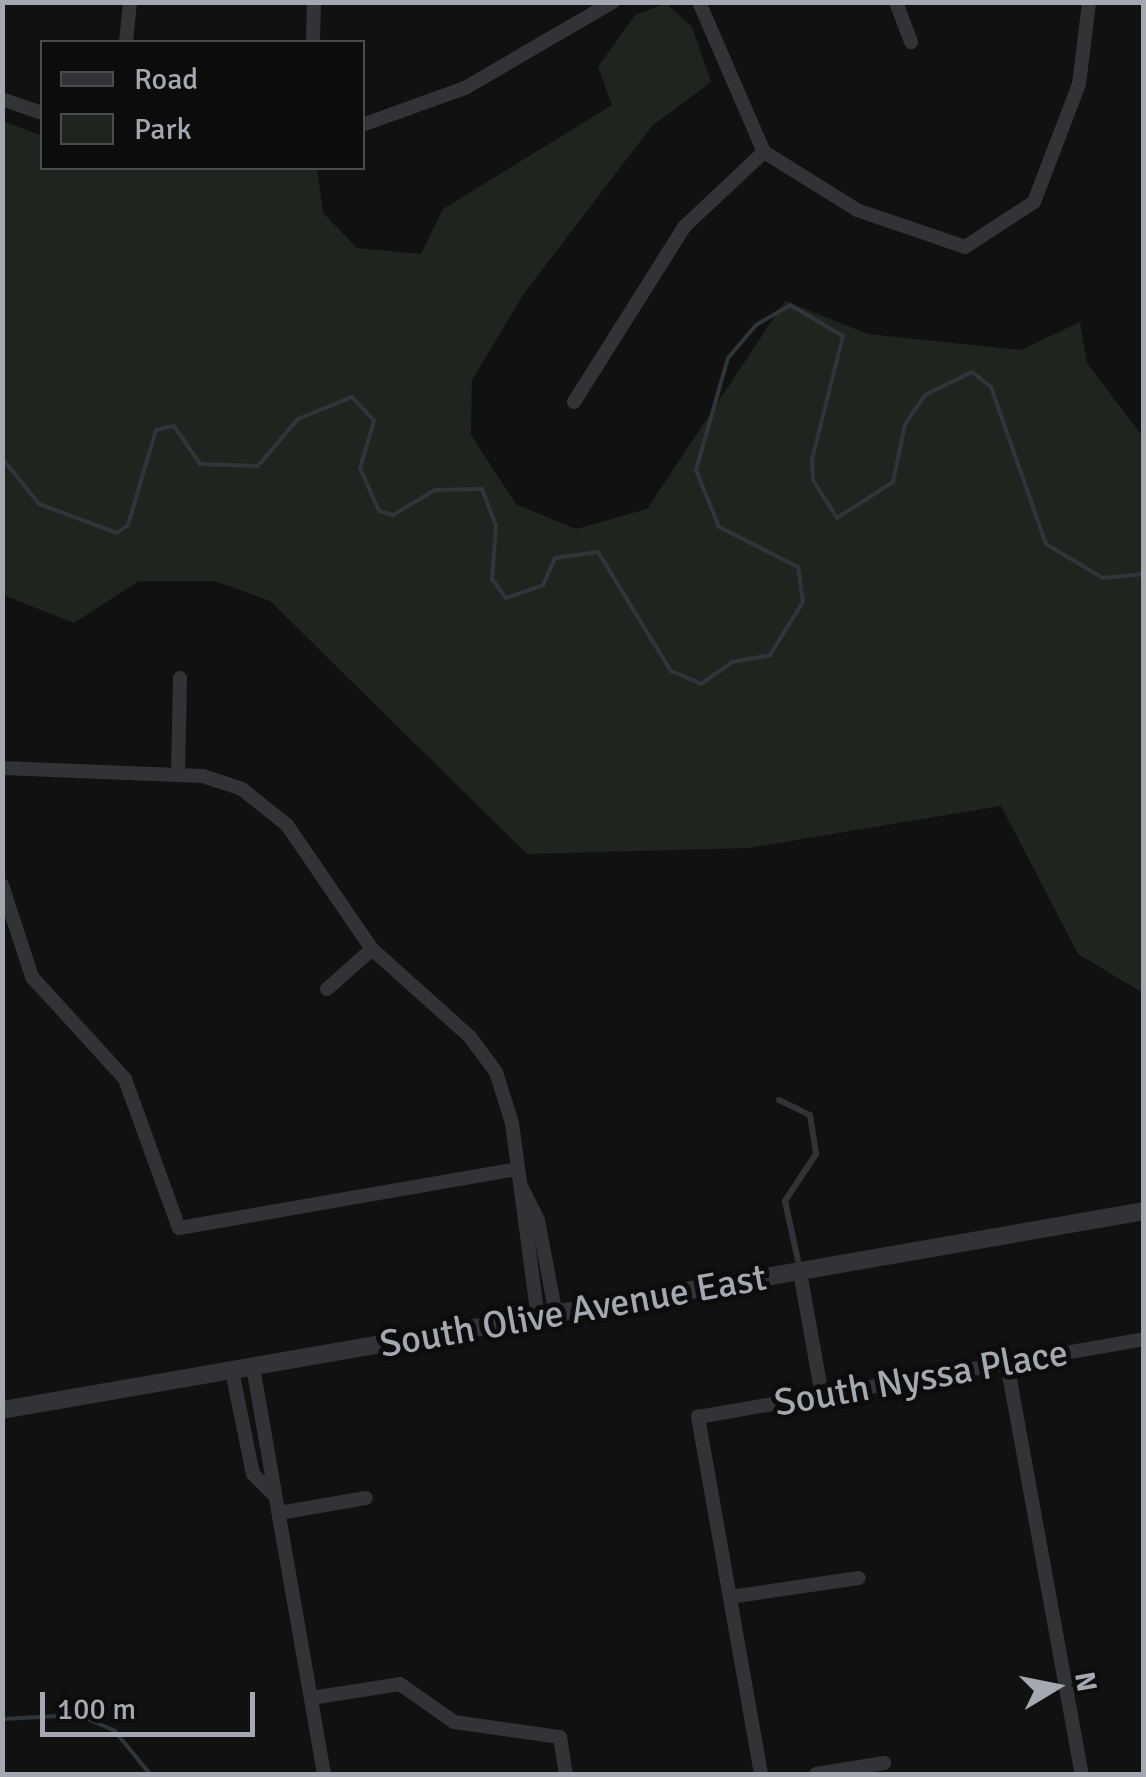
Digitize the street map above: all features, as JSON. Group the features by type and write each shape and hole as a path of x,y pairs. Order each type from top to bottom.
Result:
{"street":[{"path":"126,40 130,2"},
{"path":"313,40 314,2"},
{"path":"365,124 465,88 613,2"},
{"path":"699,2 764,152 857,210 965,247 1034,202 1076,95 1089,2"},
{"path":"896,2 911,42"},
{"path":"2,99 40,112"},
{"path":"574,402 684,226 764,152"},
{"path":"178,774 180,678"},
{"path":"3,770 178,774 242,789 273,811 372,949 486,1055 506,1098 519,1177 538,1220 547,1317"},
{"path":"2,885 32,978 125,1079 179,1228 519,1177"},
{"path":"327,989 372,949"},
{"name":"South Olive Avenue East","path":"2,1410 1144,1211"},
{"path":"800,1272 822,1395"},
{"name":"South Nyssa Place","path":"730,1598 698,1417 1144,1339"},
{"path":"1008,1362 1082,1774"},
{"path":"253,1367 324,1774"},
{"path":"232,1371 253,1474 276,1496"},
{"path":"279,1513 366,1498"},
{"path":"761,1774 730,1598 859,1578"},
{"path":"311,1698 400,1684 454,1722 560,1736 566,1774"},
{"path":"816,1774 884,1763"}],"lane":[{"path":"780,1100 810,1115 816,1154 785,1200 800,1272"}],"green space":[{"path":"666,3 692,27 711,82 652,126 525,292 472,380 471,435 516,504 576,529 647,509 785,301 868,334 1021,350 1080,322 1087,363 1143,437 1143,993 1078,954 1001,806 749,848 527,854 270,601 215,581 139,581 74,623 3,595 3,121 40,135 40,170 317,170 323,213 357,248 421,254 443,209 612,105 598,67 635,15"}],"waterway":[{"path":"2,458 39,504 117,533 128,525 156,430 174,426 200,464 258,466 298,419 352,397 374,421 360,468 379,511 393,515 435,490 482,489 496,526 492,579 506,598 543,585 555,558 598,552 671,671 701,684 732,662 770,655 803,602 798,567 719,527 696,470 728,358 756,325 790,305 843,336 812,459 813,480 837,518 893,482 905,424 925,395 972,372 991,387 1046,544 1103,578 1144,574"},
{"path":"2,1719 78,1715 114,1730 150,1774"}]}
